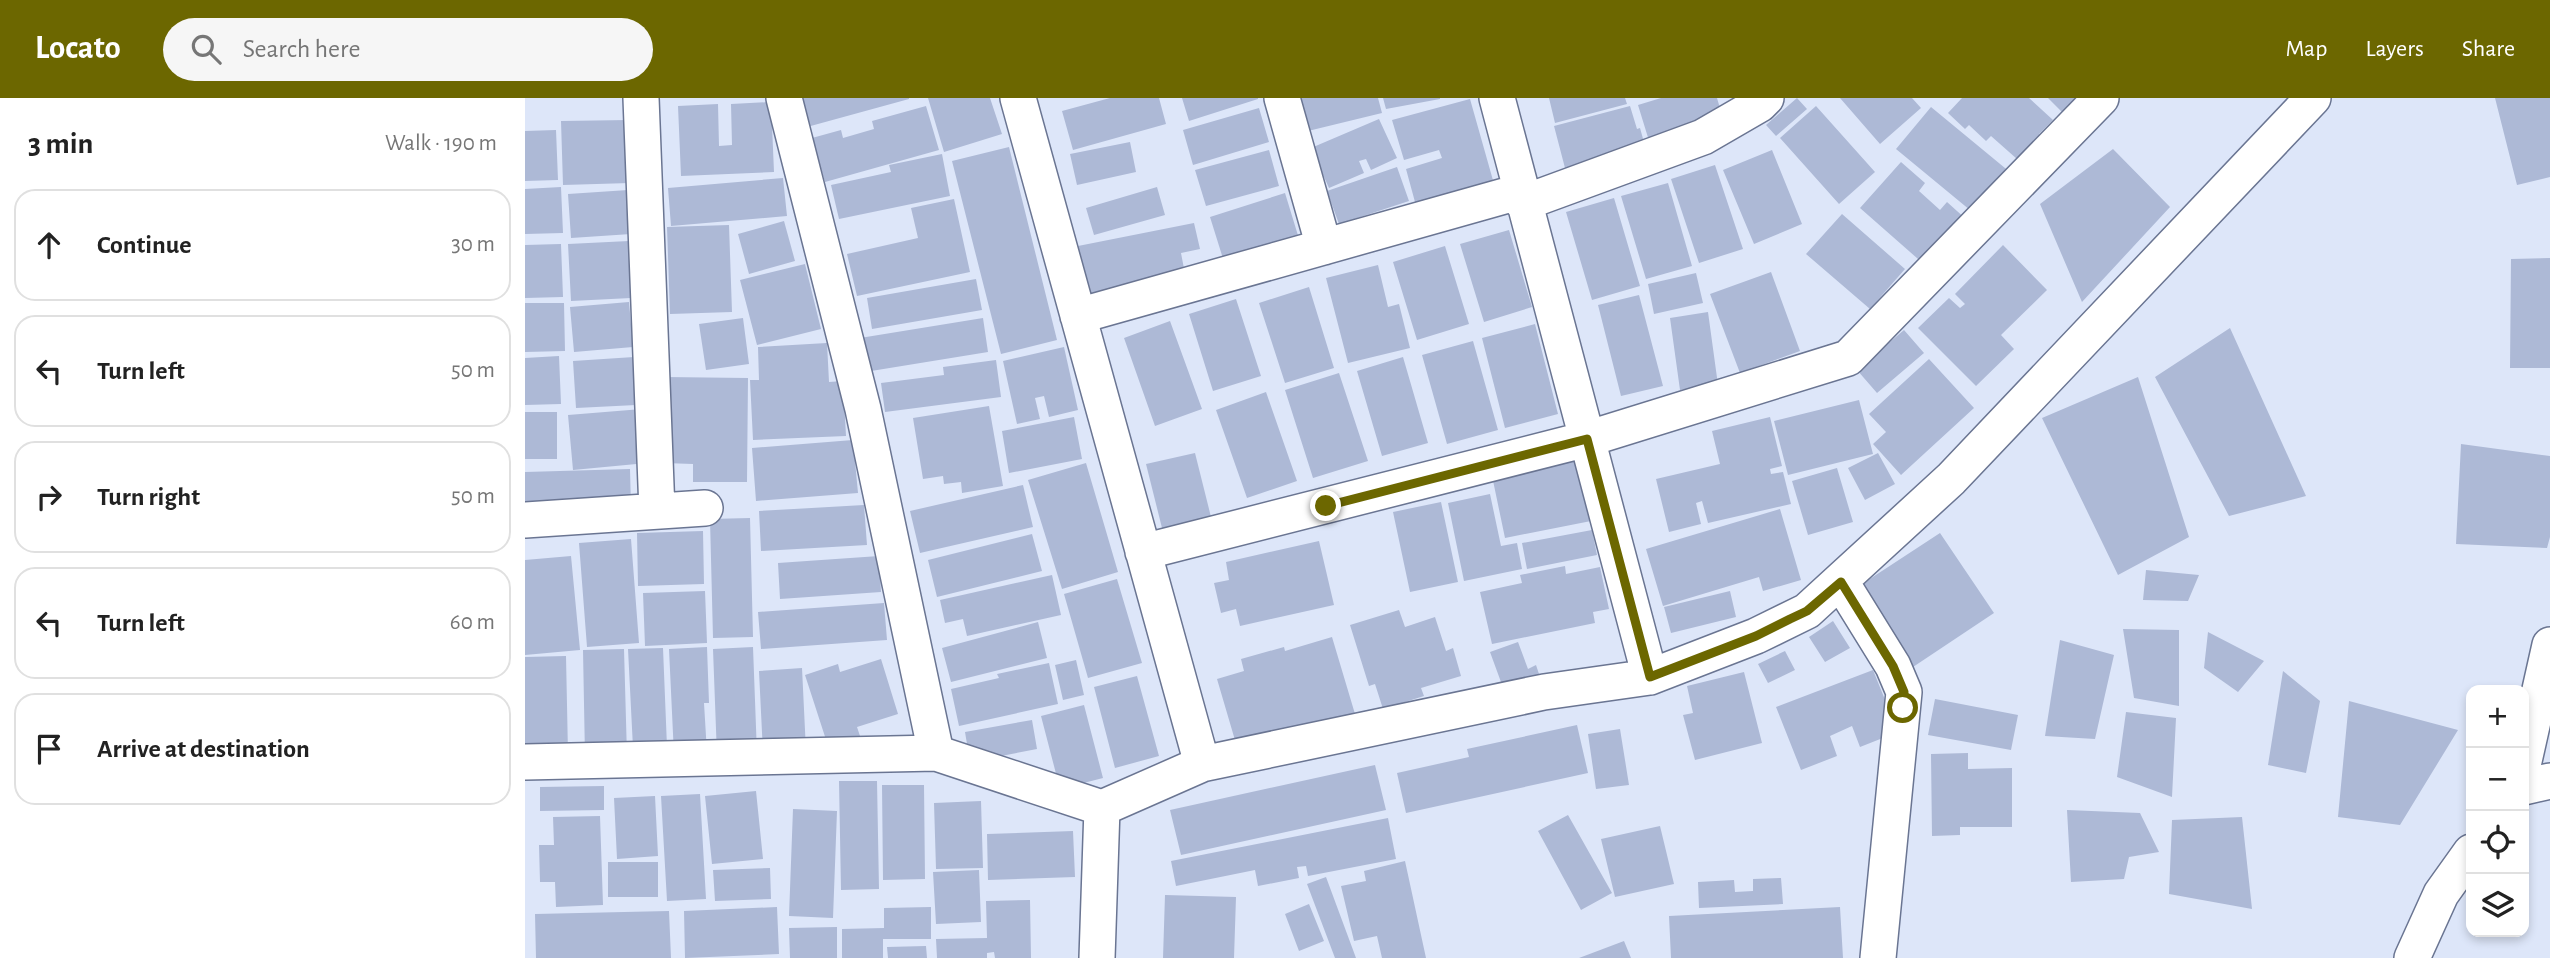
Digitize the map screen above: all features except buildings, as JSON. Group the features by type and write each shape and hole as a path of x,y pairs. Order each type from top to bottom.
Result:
{"street":[{"path":"641,98 657,511"},
{"path":"785,98 863,409 936,753"},
{"path":"1018,98 1202,764"},
{"path":"1282,98 1324,247"},
{"path":"1497,98 1650,677"},
{"path":"1143,552 1587,439 1848,358 2101,98"},
{"path":"525,762 936,753 1102,808 1202,764 1544,692 1650,677 1756,636 1807,611 1841,582 1951,479 2313,98"},
{"path":"1524,203 1703,137 1761,100"},
{"path":"1078,316 1515,193 1524,203"},
{"path":"525,520 705,508"},
{"path":"1841,582 1893,666 1904,692 1878,958"},
{"path":"2527,748 2550,645"},
{"path":"2529,786 2550,781"},
{"path":"1097,958 1102,808"},
{"path":"2412,958 2441,894 2466,859"}],"route":[{"path":"1326,506 1587,439 1650,677 1756,636 1807,611 1841,582 1893,666 1904,692 1903,708"}]}
